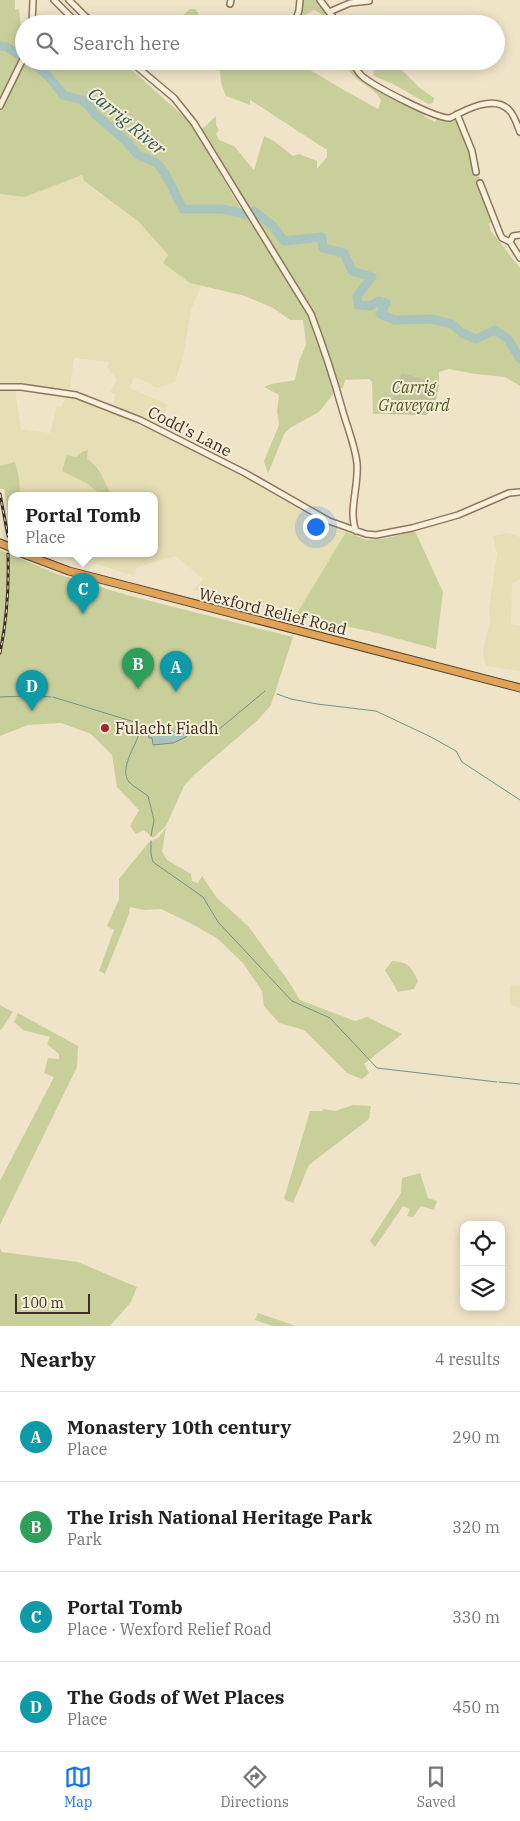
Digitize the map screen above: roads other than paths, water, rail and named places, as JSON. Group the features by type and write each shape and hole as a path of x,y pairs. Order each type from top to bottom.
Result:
{"highway":[{"name":"Wexford Relief Road","path":"31,557 69,572 520,688"}],"street":[{"path":"33,15 34,0"},
{"path":"54,0 69,15"},
{"path":"69,0 84,15"},
{"path":"297,15 300,0"},
{"path":"320,0 331,15"},
{"path":"329,12 350,3 369,1"},
{"path":"0,106 18,70"},
{"path":"143,70 174,98 194,123 311,314 323,345 357,464 353,522 356,531"},
{"path":"358,70 363,77 384,90 445,118 481,104 501,105 513,114 520,132"},
{"path":"457,114 472,151 476,172"},
{"path":"480,183 502,238 510,242 520,258"},
{"path":"510,242 513,236 520,235"},
{"name":"Codd's Lane","path":"0,387 21,387 76,395 140,420 245,473 329,521 366,534 376,535 412,528 458,515 509,493 520,492"}],"water":[{"path":"195,725 204,726 203,730 187,732 186,737 173,743 153,745 152,738 149,738 148,733 152,728 167,728 176,733 183,728"}],"waterway":[{"name":"Carrig River","path":"0,46 7,47 15,52"},
{"name":"Carrig River","path":"42,70 63,95 82,100 126,141 137,154 160,166 183,209 222,209 250,215 254,211 272,225 284,241 322,237 323,248 344,253 352,271 372,277 357,296 358,305 370,306 379,301 386,303 380,314 395,320 431,319 452,324 462,333 476,339 495,330 508,339 520,359"},
{"path":"203,728 218,730 265,691"},
{"path":"277,694 317,704 376,711 456,751 462,762 520,800"},
{"path":"26,695 51,697"},
{"path":"0,697 24,696"},
{"path":"53,697 141,724 141,731"},
{"path":"143,732 148,735"},
{"path":"139,734 129,758 126,777 131,784 148,796 154,820 151,836"},
{"path":"151,841 153,862 203,897 218,922 292,1001 330,1018 377,1068 497,1082"},
{"path":"499,1082 520,1084"}],"railway":[{"path":"0,494 8,536"},
{"path":"0,653 7,604 8,554"}],"place":[{"name":"Portal Tomb","path":"83,614"},
{"name":"The Irish National Heritage Park","path":"138,689"},
{"name":"Monastery 10th century","path":"176,692"},
{"name":"The Gods of Wet Places","path":"32,711"},
{"name":"Fulacht Fiadh","path":"105,728"}],"park label":[{"name":"Carrig Graveyard","path":"414,396"}]}
